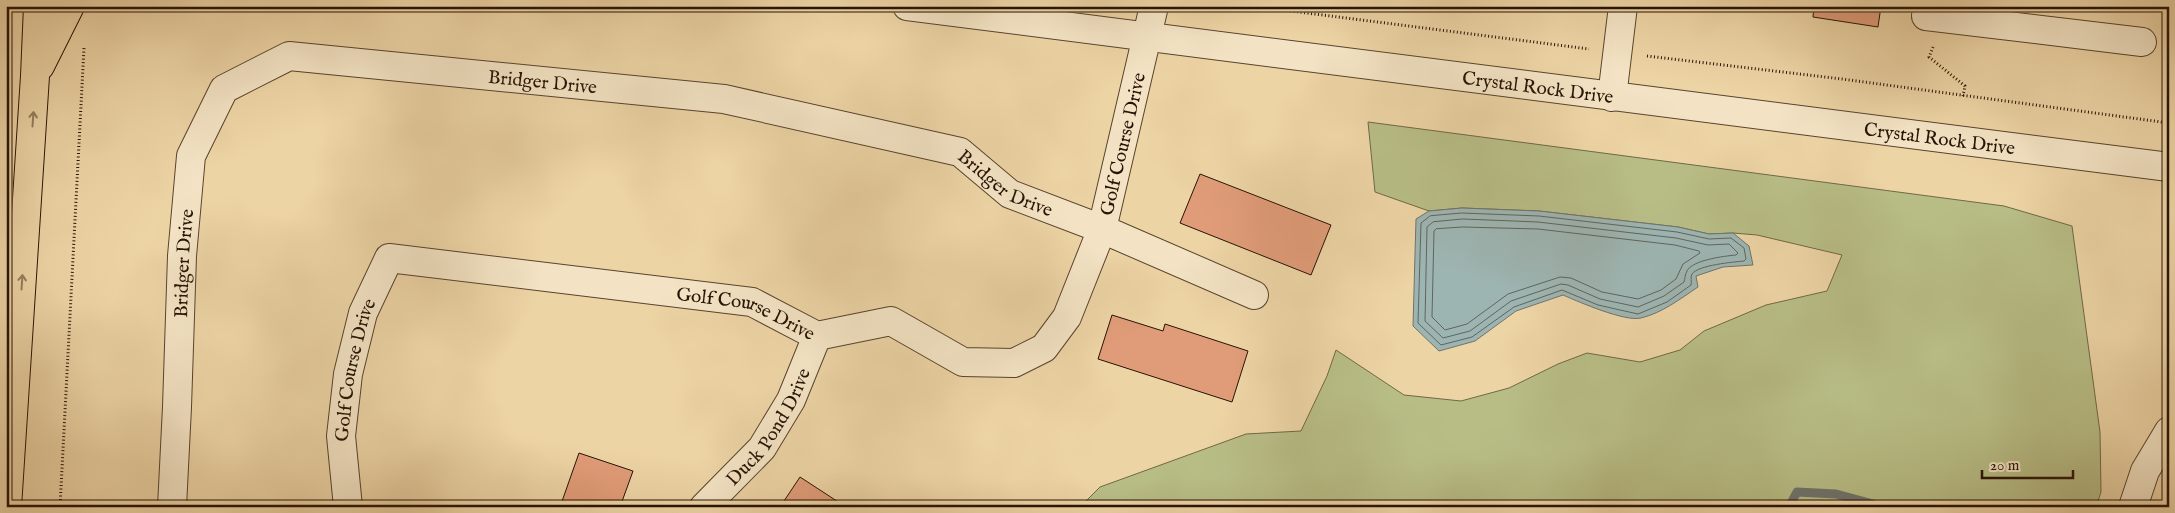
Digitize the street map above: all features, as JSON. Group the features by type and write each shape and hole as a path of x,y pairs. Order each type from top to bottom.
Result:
{"main road":[{"path":"7,507 38,6"},
{"path":"35,76 70,6"}],"street":[{"name":"Crystal Rock Drive","path":"907,6 2169,168"},
{"name":"Golf Course Drive","path":"348,507 341,436 348,374 363,313 389,258 752,302 818,336 891,321 963,362 1014,363 1044,348 1066,317 1102,229 1154,6"},
{"path":"1612,97 1624,6"},
{"path":"1935,12 1999,16 2142,42"},
{"name":"Bridger Drive","path":"172,507 182,256 191,156 224,90 289,56 724,99 960,152 1010,194 1102,229 1254,295"},
{"name":"Duck Pond Drive","path":"704,507 762,448 791,400 818,336"},
{"path":"2133,507 2145,471 2169,431"}],"path":[{"path":"1252,6 1617,54 1689,60 2169,123"},
{"path":"1935,12 1929,57 1965,86 1963,96"},
{"path":"60,507 84,46"}],"green space":[{"path":"1368,122 2004,206 2072,226 2100,432 2101,492 2096,507 1080,507 1100,487 1246,434 1301,431 1327,376 1336,350 1404,395 1461,401 1509,388 1558,364 1587,353 1640,362 1680,350 1704,331 1766,305 1827,291 1842,255 1757,235 1709,234 1678,227 1539,211 1462,208 1429,211 1375,192"}],"water":[{"path":"1462,208 1539,211 1678,227 1709,234 1733,233 1749,246 1753,265 1723,267 1696,276 1698,287 1678,301 1649,316 1641,318 1624,317 1563,295 1516,311 1475,341 1439,351 1413,326 1416,219 1429,211"}],"building":[{"path":"1695,6 1747,6 1746,10"},
{"path":"1814,6 1881,6 1878,27 1813,17"},
{"path":"1200,174 1331,225 1311,275 1180,223"},
{"path":"1112,315 1163,331 1165,324 1248,351 1232,402 1098,359"},
{"path":"579,453 633,471 620,507 560,507"},
{"path":"800,477 846,507 780,507"}],"waterway":[{"path":"1789,507 1797,492 1836,494 1873,504 1876,507"}]}
